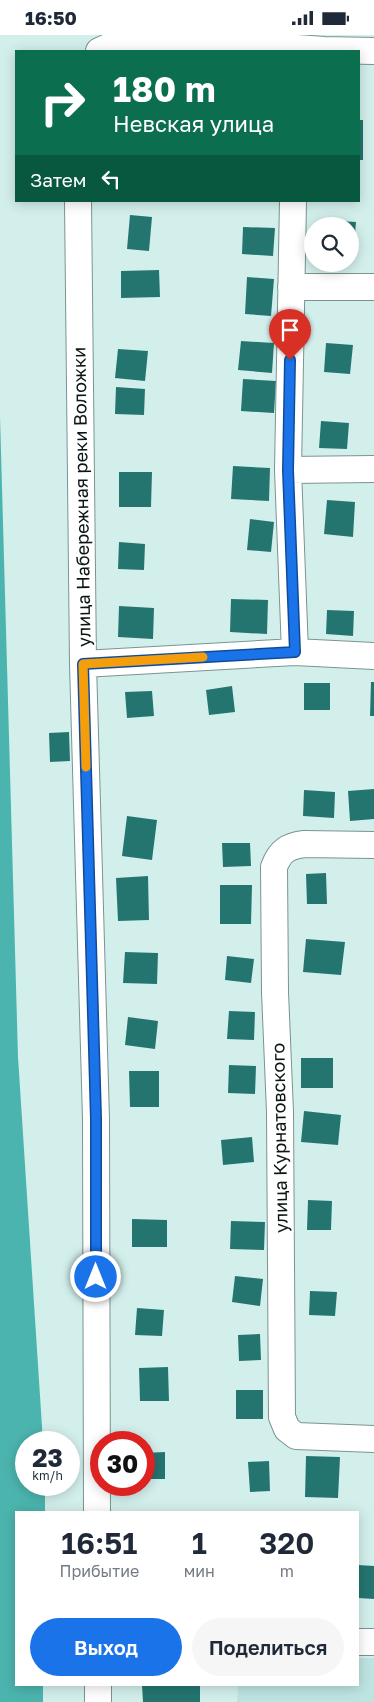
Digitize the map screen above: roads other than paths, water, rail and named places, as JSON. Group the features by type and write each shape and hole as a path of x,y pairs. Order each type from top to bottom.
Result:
{"street":[{"path":"109,47 163,38 312,50"},
{"path":"360,51 374,51"},
{"name":"улица Набережная реки Воложки","path":"78,202 83,664 96,1119 97,1511"},
{"path":"293,202 288,470 295,652"},
{"path":"291,287 374,287"},
{"path":"288,470 374,469"},
{"path":"83,664 295,652 374,656"},
{"name":"улица Курнатовского","path":"374,845 304,844 293,846 283,851 274,867 275,992 280,1111 282,1417 287,1429 296,1436 374,1439"},
{"path":"359,1642 374,1642"},
{"path":"98,1686 98,1702"}],"water":[{"path":"0,416 18,1057 42,1431 15,1431 15,1496 45,1496 45,1511 15,1511 15,1686 43,1686 43,1702 0,1702"}]}
